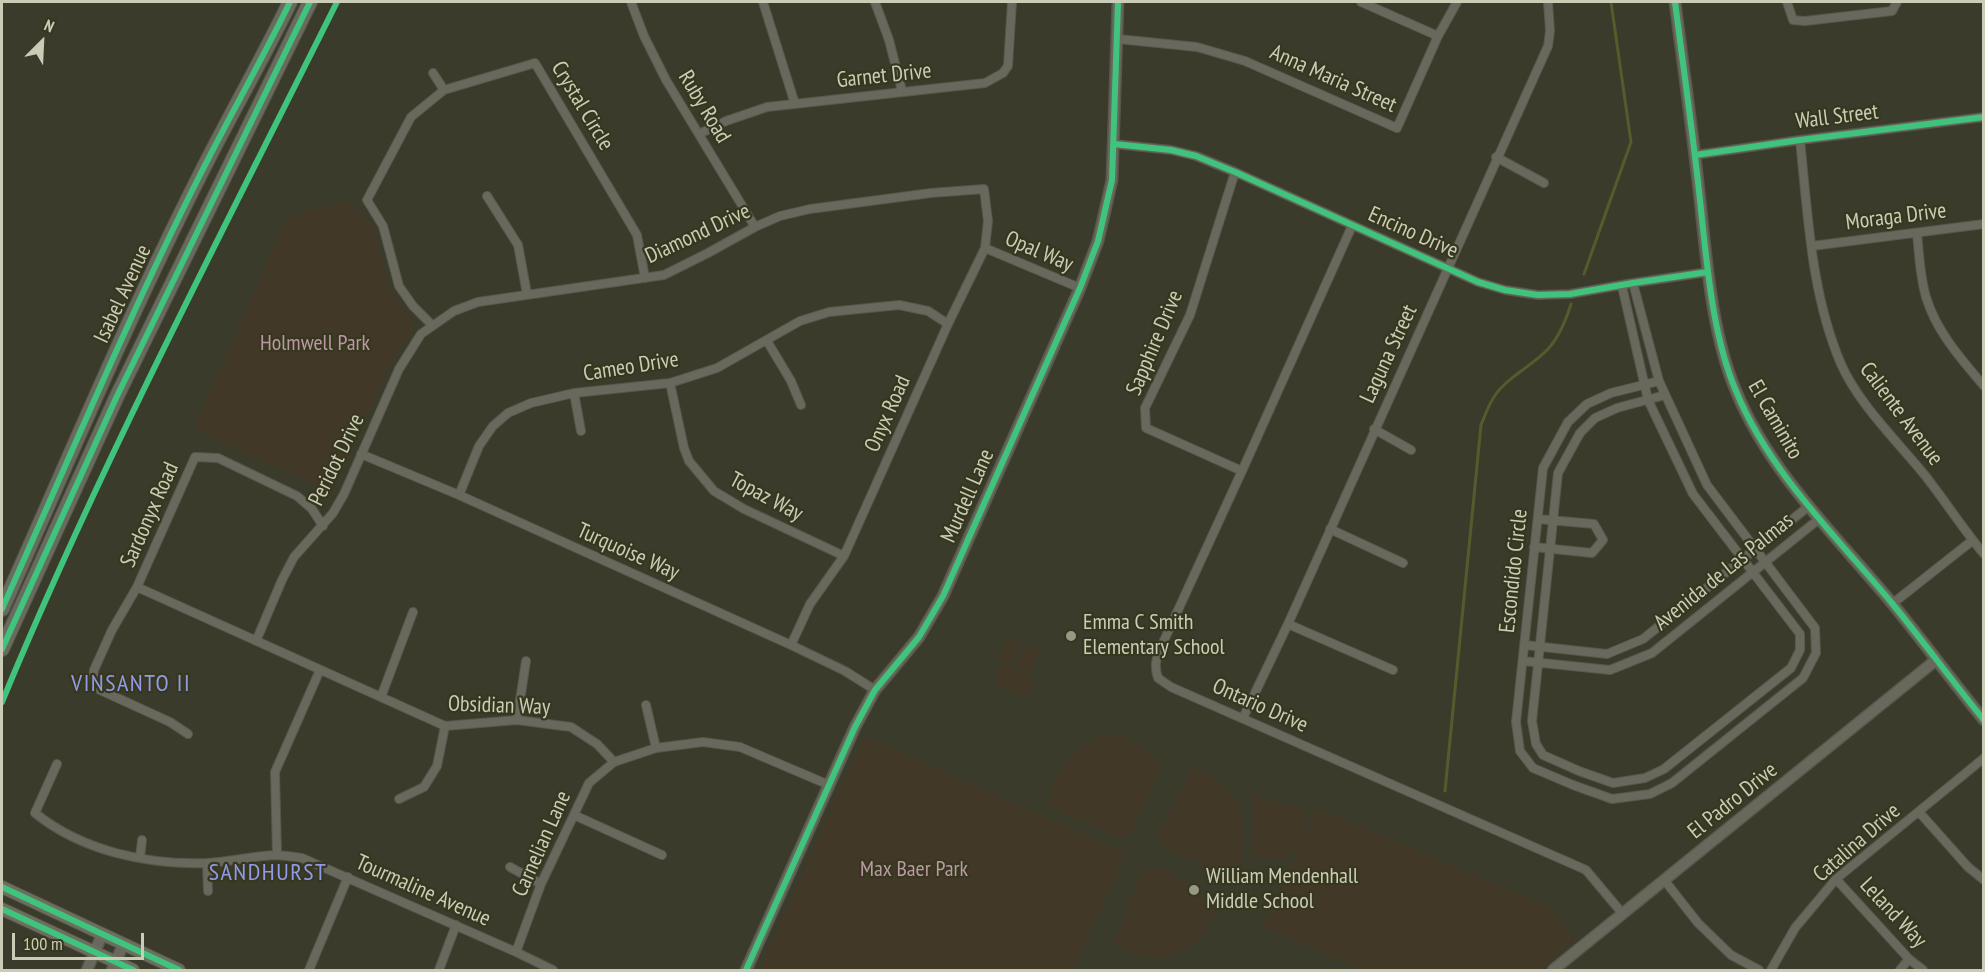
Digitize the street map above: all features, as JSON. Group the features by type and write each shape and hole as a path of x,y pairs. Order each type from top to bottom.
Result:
{"highway":[{"name":"Isabel Avenue","path":"2,609 134,310 200,174 264,56 290,2"},
{"name":"Isabel Avenue","path":"2,649 117,396 310,2"}],"main road":[{"path":"2,887 179,970"},
{"path":"2,909 94,952 113,966 133,970"}],"street":[{"name":"Ruby Road","path":"631,2 644,36 666,80 754,227"},
{"path":"763,2 795,104"},
{"path":"875,2 889,40 902,91"},
{"name":"Garnet Drive","path":"699,134 752,111 767,107 985,82 1003,73 1008,66 1011,53 1012,2"},
{"name":"Murdell Lane","path":"746,970 855,727 875,690 919,637 940,603 1080,288 1098,241 1112,180 1118,2"},
{"path":"1361,2 1438,36"},
{"name":"Anna Maria Street","path":"1118,39 1197,47 1245,60 1397,128 1438,36 1457,2"},
{"name":"Laguna Street","path":"1243,718 1288,624 1548,45 1550,24 1548,2"},
{"name":"El Caminito","path":"1675,2 1708,272 1722,347 1735,389 1748,418 1766,448 1809,506 1892,604 1983,720"},
{"path":"1787,2 1793,20 1805,21 1892,11 1897,2"},
{"name":"Crystal Circle","path":"432,325 399,286 383,226 367,200 411,117 444,90 536,63 637,235 645,278"},
{"path":"433,73 444,90"},
{"name":"Wall Street","path":"1695,156 1983,117"},
{"name":"Caliente Avenue","path":"1800,140 1817,291 1828,331 1842,366 1860,396 1941,496 1983,554"},
{"name":"Encino Drive","path":"1114,144 1171,150 1196,156 1448,269 1478,282 1505,290 1538,295 1570,294 1708,272"},
{"path":"1496,157 1544,183"},
{"name":"Sapphire Drive","path":"1235,172 1190,315 1145,408 1146,428 1242,471"},
{"name":"Diamond Drive","path":"432,325 454,311 478,302 664,274 780,216 810,209 931,193 984,189"},
{"name":"Onyx Road","path":"791,645 810,604 844,556 948,324 985,248 988,221 984,189"},
{"path":"487,196 518,245 527,294"},
{"name":"Moraga Drive","path":"1812,246 1983,224"},
{"name":"Ontario Drive","path":"1352,226 1161,647 1155,669 1158,678 1172,687 1586,870 1622,913"},
{"path":"1917,233 1926,296 1936,322 1957,354 1983,386"},
{"name":"Opal Way","path":"985,248 1080,288"},
{"name":"Escondido Circle","path":"1633,283 1659,381 1707,485 1815,628 1816,653 1803,678 1672,783 1650,794 1612,799 1533,768 1520,751 1516,722 1534,547 1543,468 1568,422 1587,404 1611,393 1659,381"},
{"name":"Escondido Circle","path":"1622,286 1648,400 1694,494 1800,634 1800,650 1791,668 1664,769 1645,778 1613,783 1543,755 1536,744 1532,721 1558,473 1580,433 1595,418 1617,408 1648,400 1665,395"},
{"name":"Cameo Drive","path":"459,495 479,446 493,426 508,413 531,403 574,393 670,383 717,368 800,321 829,312 899,305 928,311 948,324"},
{"name":"Peridot Drive","path":"256,641 294,557 333,513 344,494 399,369 421,334 432,325"},
{"path":"767,341 791,381 801,405"},
{"name":"Topaz Way","path":"670,383 689,461 714,491 744,509 844,556"},
{"path":"574,393 581,431"},
{"path":"1374,429 1411,450"},
{"name":"Turquoise Way","path":"362,454 459,495 791,645 845,671 875,690"},
{"name":"Sardonyx Road","path":"188,734 170,722 105,693 95,683 93,675 105,645 137,587 195,457 218,458 297,496 312,509 323,526"},
{"name":"Avenida de Las Palmas","path":"1525,645 1608,654 1643,639 1809,506"},
{"path":"1534,547 1592,553 1603,540 1594,524 1538,519"},
{"name":"Avenida de Las Palmas","path":"1523,661 1610,670 1652,653 1819,519"},
{"path":"1330,529 1403,563"},
{"path":"1892,604 1973,540"},
{"name":"Obsidian Way","path":"137,587 445,726 517,720 571,727 597,744 614,762"},
{"path":"381,697 413,612"},
{"path":"1288,624 1393,670"},
{"name":"Avenida de Las Palmas","path":"1643,639 1652,653"},
{"name":"El Padro Drive","path":"1553,970 1936,660"},
{"path":"517,720 526,661"},
{"path":"276,855 275,772 320,670"},
{"path":"1747,703 1756,716"},
{"path":"646,705 656,748"},
{"path":"399,799 424,787 437,766 445,726"},
{"path":"614,762 656,748 703,742 740,747 829,785"},
{"name":"Catalina Drive","path":"1772,970 1795,928 1836,879 1983,758"},
{"name":"Carnelian Lane","path":"516,952 541,884 589,783 614,762"},
{"name":"Tourmaline Avenue","path":"57,764 35,813 49,824 93,844 122,855 207,863 276,855 302,858 553,970"},
{"path":"1573,785 1579,771"},
{"path":"1919,812 1968,867 1983,880"},
{"path":"574,815 662,855"},
{"path":"140,858 142,840"},
{"path":"207,863 207,891"},
{"path":"510,867 541,884"},
{"path":"309,970 348,877"},
{"name":"Leland Way","path":"1836,879 1909,959 1923,970"},
{"path":"1665,881 1698,922 1731,955 1759,970"},
{"path":"439,970 456,925"},
{"path":"87,970 102,935"},
{"path":"113,966 123,945"},
{"path":"1900,970 1909,959"}],"green space":[{"name":"Holmwell Park","path":"347,201 373,226 386,276 394,296 414,323 412,330 391,362 333,492 194,429 287,217"},
{"path":"1008,636 1022,642 1012,665 998,659"},
{"path":"1026,644 1040,650 1030,673 1016,666"},
{"path":"1005,665 1032,678 1034,681 1028,696 1025,697 997,685 995,681 1001,666"},
{"name":"Max Baer Park","path":"864,736 1126,854 1073,970 759,970"},
{"path":"1099,736 1123,736 1151,753 1160,768 1131,834 1119,838 1047,806 1055,782 1065,765 1078,751"},
{"path":"1193,766 1221,783 1238,806 1243,837 1239,878 1165,849 1158,834"},
{"path":"1256,793 1260,799 1308,811 1301,840 1287,857 1273,859 1251,854 1254,803 1250,797"},
{"path":"1318,808 1546,906 1574,940 1540,970 1362,970 1263,927"},
{"path":"1157,866 1219,905 1206,930 1185,949 1174,955 1151,957 1126,951 1113,944 1143,871"}],"waterway":[{"path":"1584,274 1631,142 1611,2"},
{"path":"1445,791 1481,425 1490,404 1500,389 1543,354 1556,339 1571,304"}],"cycle path":[{"path":"2,609 173,228 290,2"},
{"path":"2,649 117,396 310,2"},
{"path":"2,702 121,436 337,2"},
{"path":"746,970 855,727 875,690 919,637 943,596 1080,288 1098,241 1112,180 1118,2"},
{"path":"1675,2 1715,319 1736,391 1766,449 1785,476 1826,528 1891,602 1984,720"},
{"path":"1695,155 1984,117"},
{"path":"1114,144 1171,150 1196,156 1478,282 1505,290 1538,295 1570,294 1708,272"},
{"path":"2,887 179,970"},
{"path":"2,909 133,970"}],"place":[{"name":"Emma C Smith Elementary School","path":"1071,636"},
{"name":"William Mendenhall Middle School","path":"1194,890"}],"district":[{"name":"VINSANTO II","path":"131,684"},
{"name":"SANDHURST","path":"268,873"}]}
